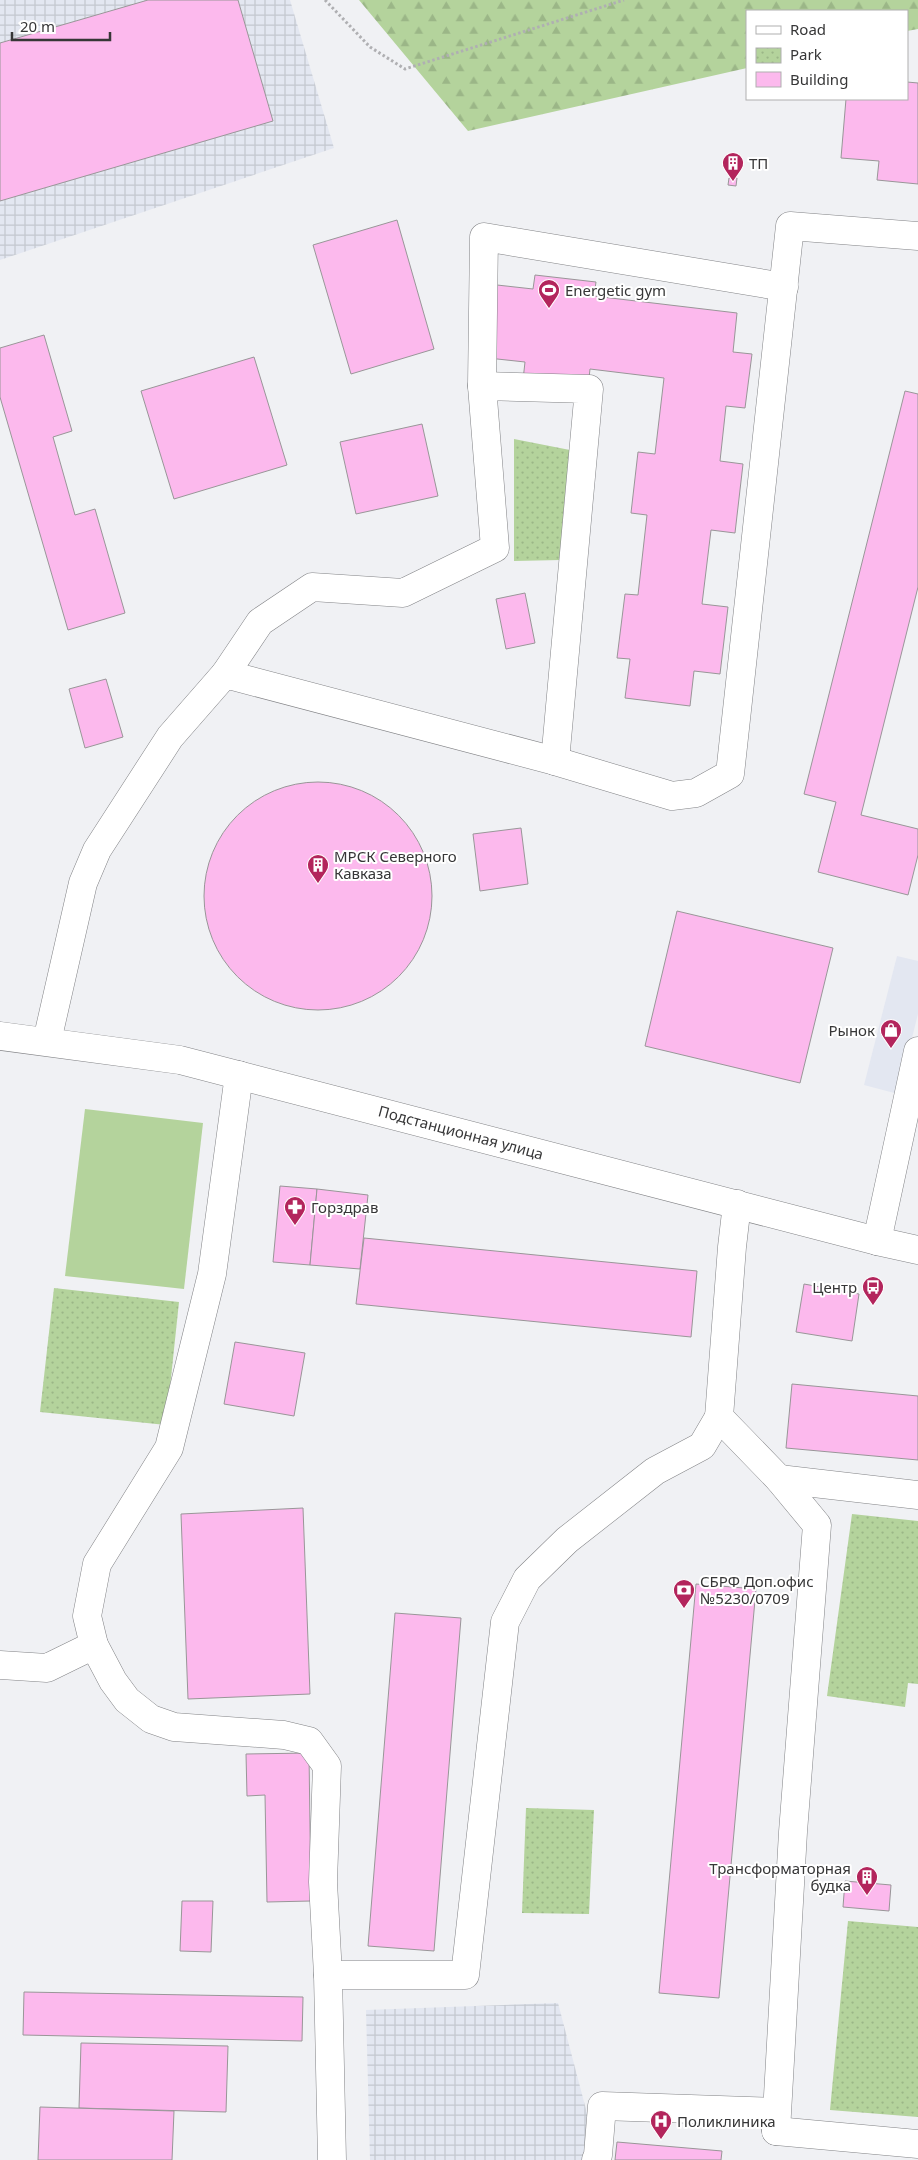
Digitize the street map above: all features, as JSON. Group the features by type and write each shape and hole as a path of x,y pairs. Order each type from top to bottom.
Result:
{"street":[{"path":"225,674 555,761 672,796 696,793 730,774 790,226 918,236"},
{"path":"47,1041 83,883 97,850 170,737 225,674 260,622 312,587 403,592 495,548 482,386 484,237 784,287"},
{"path":"482,386 589,389 555,761"},
{"name":"Подстанционная улица","path":"0,1036 180,1060 877,1241 918,1250"},
{"path":"877,1241 918,1051"},
{"path":"239,1075 212,1274 169,1448 97,1564 87,1616 94,1645 113,1681 122,1694 151,1719 174,1727 284,1735 309,1741 327,1766 323,1882 328,1975 332,2160"},
{"path":"328,1975 465,1975 505,1622 526,1578 567,1540 654,1471 702,1446 719,1417 737,1204"},
{"path":"719,1417 778,1479 817,1524 793,1832 776,2130"},
{"path":"778,1479 918,1496"},
{"path":"0,1665 47,1668 94,1645"},
{"path":"596,2160 602,2106 777,2112 776,2130"},
{"path":"776,2130 918,2144"}],"path":[{"path":"325,0 370,47 405,69 624,0"}],"shaded area":[{"path":"0,0 290,0 334,148 0,260"},
{"name":"Рынок","path":"897,956 918,961 918,1014 898,1094 864,1085"},
{"path":"558,2003 598,2155 597,2160 370,2160 366,2010"}],"green space":[{"path":"359,0 918,0 918,29 908,31 908,10 746,10 746,68 468,131"},
{"path":"514,439 570,450 561,560 514,561"},
{"path":"85,1109 203,1123 184,1289 65,1276"},
{"path":"54,1288 179,1302 166,1425 40,1412"},
{"path":"852,1514 918,1521 918,1684 908,1683 905,1707 827,1696"},
{"path":"526,1808 594,1810 589,1914 522,1913"},
{"path":"848,1921 918,1927 918,2117 830,2110"}],"building":[{"path":"148,0 238,0 273,121 0,201 0,43"},
{"path":"908,82 918,83 918,184 877,180 879,161 841,158 846,100 908,100"},
{"name":"ТП","path":"729,178 737,178 736,186 728,185"},
{"path":"397,220 434,349 351,374 313,245"},
{"path":"535,275 596,282 594,296 737,313 733,352 752,354 745,408 726,406 720,461 743,464 735,533 711,530 702,604 728,607 720,674 694,671 690,706 625,698 630,659 617,658 625,594 638,595 647,515 631,513 638,452 655,454 664,378 590,369 588,387 523,380 525,362 488,358 497,285 533,289"},
{"path":"44,335 72,431 53,437 75,515 95,509 125,613 68,630 0,397 0,348"},
{"path":"254,357 287,465 174,499 141,391"},
{"path":"905,391 918,394 918,587 861,815 918,829 918,855 908,895 818,872 836,802 804,794"},
{"path":"422,424 438,496 356,514 340,442"},
{"path":"525,593 535,643 506,649 496,599"},
{"path":"106,679 123,737 85,748 69,689"},
{"name":"МРСК Северного Кавказа","path":"307,782 329,782 362,790 382,801 399,815 413,832 424,852 432,885 430,918 424,940 413,960 399,977 382,991 362,1002 329,1010 307,1010 274,1002 264,997 245,984 230,969 212,940 204,907 204,885 212,852 217,842 230,823 245,808 274,790"},
{"path":"521,828 528,884 480,891 473,834"},
{"path":"677,911 833,948 800,1083 645,1046"},
{"name":"Горздрав","path":"280,1186 317,1189 310,1265 273,1262"},
{"path":"317,1189 368,1195 360,1269 310,1265"},
{"path":"364,1238 697,1271 691,1337 356,1304"},
{"path":"804,1284 859,1294 852,1341 796,1332"},
{"path":"235,1342 305,1353 294,1416 224,1404"},
{"path":"792,1384 918,1396 918,1460 786,1448"},
{"path":"303,1508 310,1694 188,1699 181,1514"},
{"path":"696,1584 756,1589 719,1998 659,1993"},
{"path":"395,1613 461,1618 434,1951 368,1946"},
{"path":"309,1753 311,1901 267,1902 265,1795 247,1796 246,1754"},
{"name":"Трансформаторная будка","path":"845,1881 891,1885 889,1911 843,1907"},
{"path":"182,1901 213,1901 211,1952 180,1951"},
{"path":"24,1992 303,1997 302,2041 23,2035"},
{"path":"81,2043 228,2046 226,2112 79,2108"},
{"path":"40,2107 174,2111 172,2160 38,2160"},
{"path":"617,2142 722,2151 721,2160 615,2160"}],"place":[{"name":"ТП","path":"733,182"},
{"name":"Energetic gym","path":"549,309"},
{"name":"МРСК Северного Кавказа","path":"318,884"},
{"name":"Рынок","path":"891,1049"},
{"name":"Горздрав","path":"295,1226"},
{"name":"Центр","path":"873,1306"},
{"name":"СБРФ Доп.офис №5230/0709","path":"684,1609"},
{"name":"Трансформаторная будка","path":"867,1896"},
{"name":"Поликлиника","path":"661,2140"}]}
